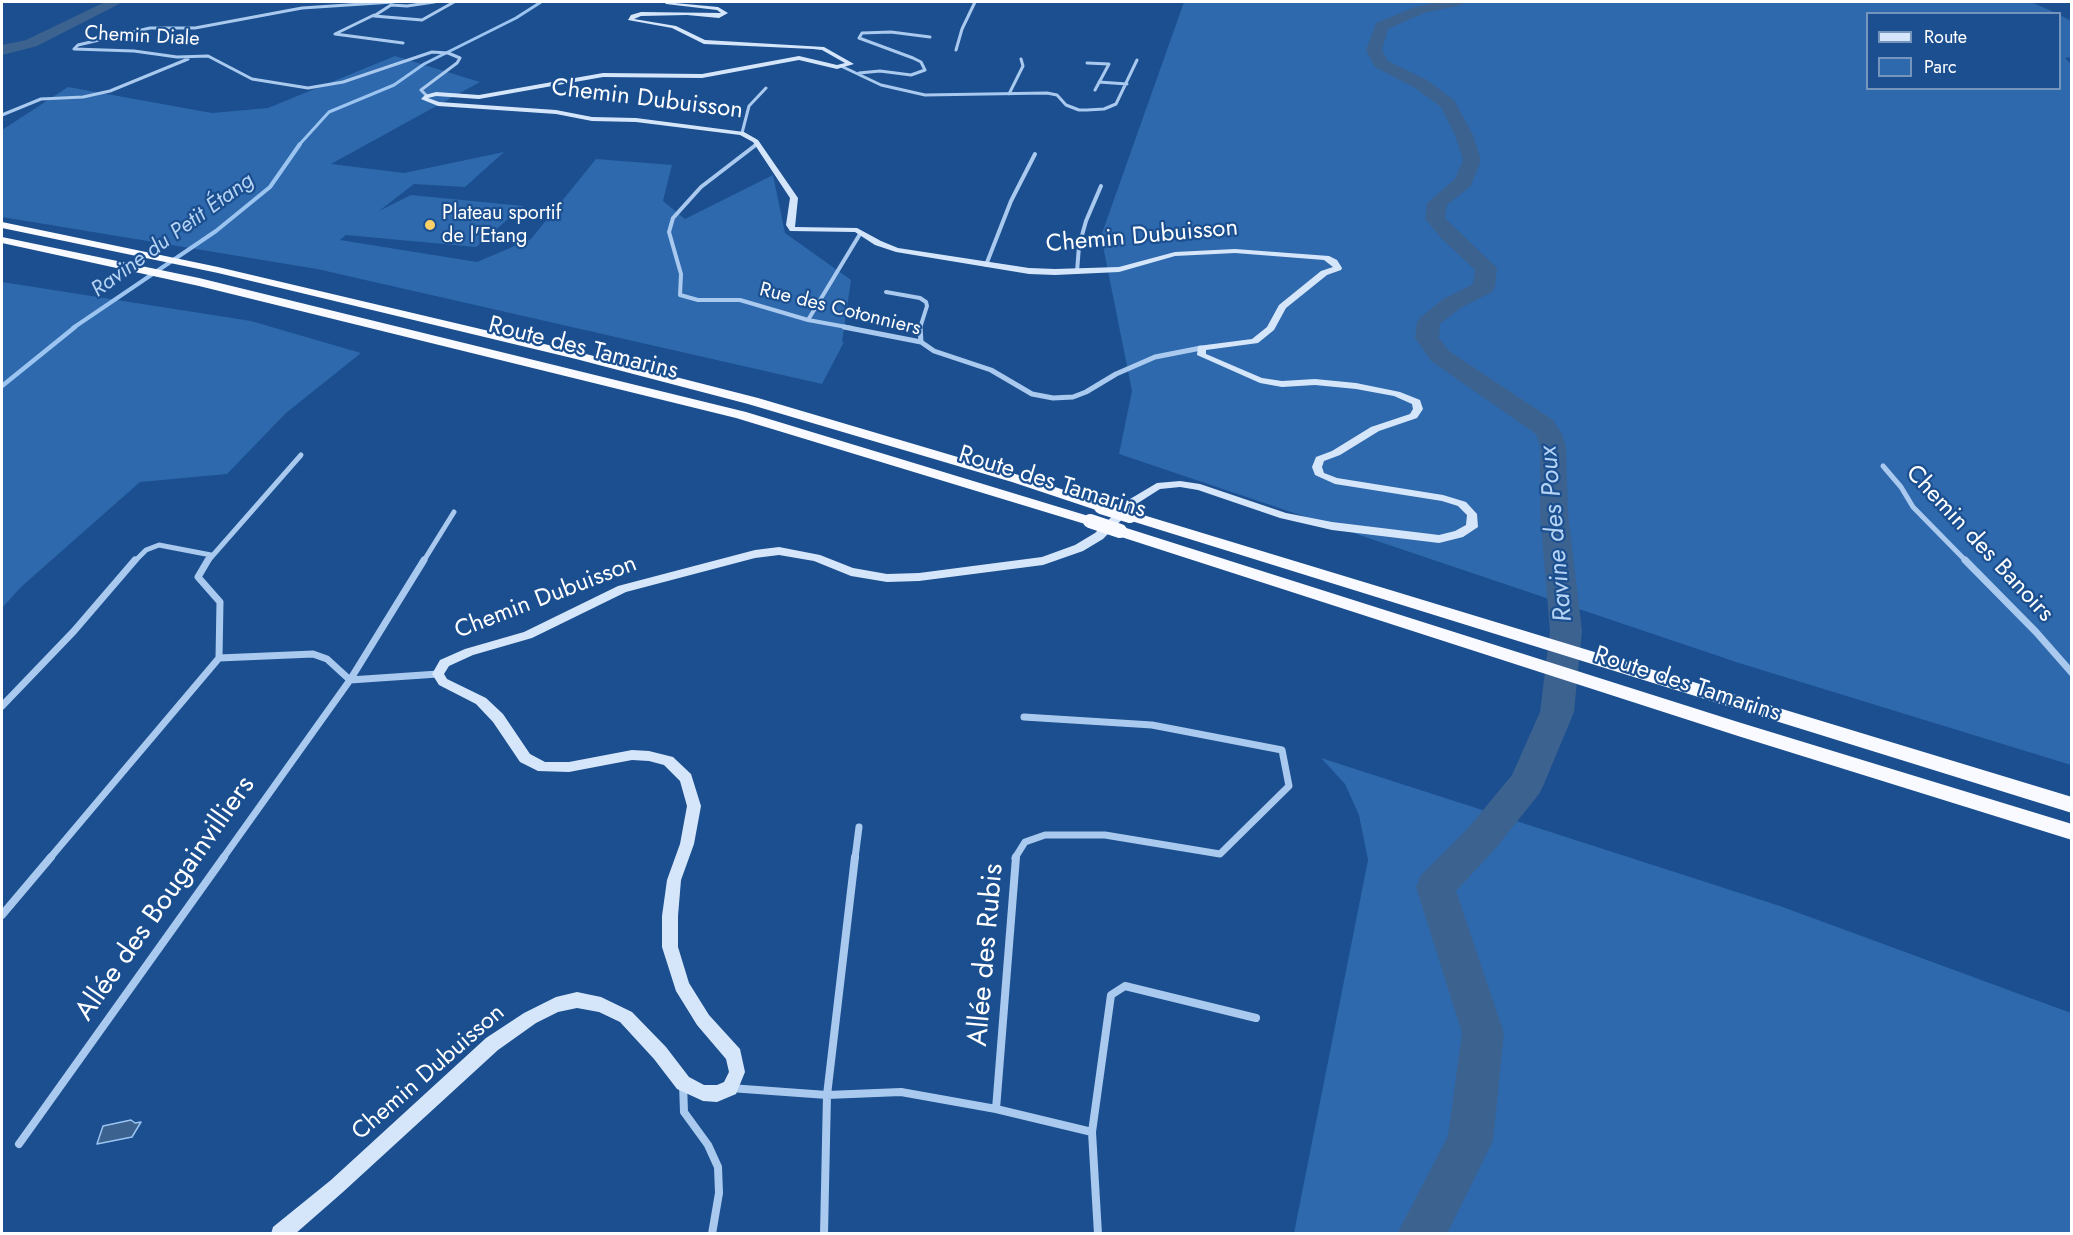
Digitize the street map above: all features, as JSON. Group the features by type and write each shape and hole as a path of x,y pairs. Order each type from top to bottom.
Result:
{"highway":[{"name":"Route des Tamarins","path":"2,225 218,270 578,356 753,401 1017,479 1101,507 1132,508 1470,621 2072,805"},
{"name":"Route des Tamarins","path":"2,240 100,259 199,282 741,415 1090,521 1738,729 2072,832"}],"main road":[{"path":"666,2 718,9 725,13 713,16 687,13 641,14 633,16 631,20 674,27 704,42 824,49 851,64 843,67"},
{"name":"Chemin Dubuisson","path":"438,674 444,663 469,652 528,635 622,589 755,554 779,552 816,558 852,572 887,578 919,578 1043,561 1079,548 1099,536 1157,486 1180,484 1200,487 1284,516 1332,526 1439,539 1459,534 1472,527 1473,514 1462,504 1443,498 1335,481 1320,475 1317,467 1320,459 1336,453 1376,429 1414,416 1418,409 1417,402 1397,394 1356,386 1315,382 1282,384 1260,380 1202,355 1201,348 1255,341 1271,328 1282,307 1324,273 1338,268 1334,262 1326,258 1235,251 1175,254 1119,269 1077,272 1029,271 896,250 860,234 857,230 845,228 807,231 792,229 790,225 794,198 758,143 742,133 644,120 592,119 556,112 438,104 424,99 436,94 479,97 534,89 587,77 613,75 681,78 702,76 799,58 843,67"},
{"path":"438,674 442,682 481,701 498,718 525,758 543,767 569,767 632,755 649,756 668,761 686,778 694,806 687,844 674,880 670,916 670,947 682,986 703,1020 734,1055 737,1072 730,1088 717,1094 703,1093 683,1083"},
{"name":"Chemin Dubuisson","path":"280,1233 337,1186 492,1044 531,1018 556,1005 577,1000 601,1005 626,1017 660,1053 683,1083"}],"street":[{"path":"403,43 335,34 374,15 392,3 414,5 434,2"},
{"path":"374,15 388,19 422,20 452,5 453,2"},
{"path":"956,50 962,29 975,2"},
{"name":"Chemin Diale","path":"392,3 302,8 195,28 150,28 78,45 74,49 208,56 217,58 252,79 308,88 342,82 432,52 448,53 460,58 457,63 421,90 427,96"},
{"path":"858,73 880,71 911,75 925,70 921,62 858,38 862,33 891,32 930,37"},
{"path":"2,115 41,99 83,97 110,91 194,57"},
{"path":"1009,94 1023,66 1021,59"},
{"path":"843,67 881,85 925,95 1053,94 1074,109 1104,109 1116,104 1137,60"},
{"path":"1087,63 1109,64 1095,90"},
{"path":"1099,82 1127,84"},
{"path":"742,133 749,106 766,88"},
{"name":"Rue des Cotonniers","path":"758,143 701,187 673,218 669,232 681,274 680,295 698,300 741,300 808,320 921,342 934,351 991,370 1032,394 1053,398 1073,397 1086,392 1107,379 1155,357 1201,348"},
{"path":"986,265 1011,201 1035,154"},
{"path":"1077,272 1081,238 1101,186"},
{"path":"808,320 860,234"},
{"path":"886,292 920,298 926,302 927,306 920,324 921,342"},
{"path":"2,915 219,658 220,602 198,577 211,555 301,455"},
{"name":"Chemin des Banoirs","path":"1883,466 1901,487 1913,507 2036,632 2072,673"},
{"name":"Allée des Bougainvilliers","path":"19,1144 350,680 454,512"},
{"path":"2,706 74,631 146,550 159,545 211,555"},
{"path":"219,658 313,654 327,659 350,680 438,674"},
{"name":"Allée des Rubis","path":"996,1109 1015,858 1025,842 1045,835 1106,835 1220,854 1289,786 1282,750 1152,724 1024,717"},
{"path":"824,1233 827,1095 859,826"},
{"path":"1098,1233 1092,1131 1111,995 1125,986 1256,1017"},
{"path":"683,1083 684,1112 708,1145 718,1167 719,1193 712,1233"},
{"path":"730,1088 827,1095 901,1092 996,1109 1092,1131"}],"green space":[{"path":"1184,2 2031,2 2054,12 1866,12 1866,90 2061,90 2061,16 2071,21 2071,57 2065,58 2072,65 2071,765 1739,663 1119,454 1132,391 1101,236"},
{"path":"395,56 480,82 331,164 404,173 504,152 465,187 414,184 379,211 411,195 523,206 476,247 346,235 340,240 477,262 531,239 596,159 672,165 663,201 685,219 773,175 785,233 851,280 842,342 844,342 822,384 317,269 2,217 2,130 68,87 212,113 268,108"},
{"path":"2,282 251,321 361,353 286,413 227,474 140,482 21,587 2,608"},
{"path":"1321,758 1780,906 2071,1013 2071,1233 1294,1233 1368,860 1359,815 1345,784"}],"shaded area":[{"path":"131,1120 135,1123 141,1122 132,1137 97,1144 103,1126"}],"waterway":[{"path":"2,50 31,43 116,2"},
{"name":"Ravine du Petit Étang","path":"299,145 329,112 394,85 424,64 516,18 541,2"},
{"name":"Ravine des Poux","path":"1421,1234 1470,1141 1483,1033 1435,887 1482,838 1526,784 1557,712 1566,631 1554,513 1553,446 1549,434 1544,426 1440,356 1427,338 1429,322 1451,304 1484,287 1486,268 1449,235 1435,219 1437,203 1464,182 1472,160 1464,135 1448,104 1421,84 1381,64 1374,50 1381,26 1420,10 1457,2"},
{"name":"Ravine du Petit Étang","path":"73,328 216,231 270,187 300,144"},
{"name":"Ravine du Petit Étang","path":"2,386 75,327"}],"place":[{"name":"Plateau sportif de l'Etang","path":"430,225"}]}
